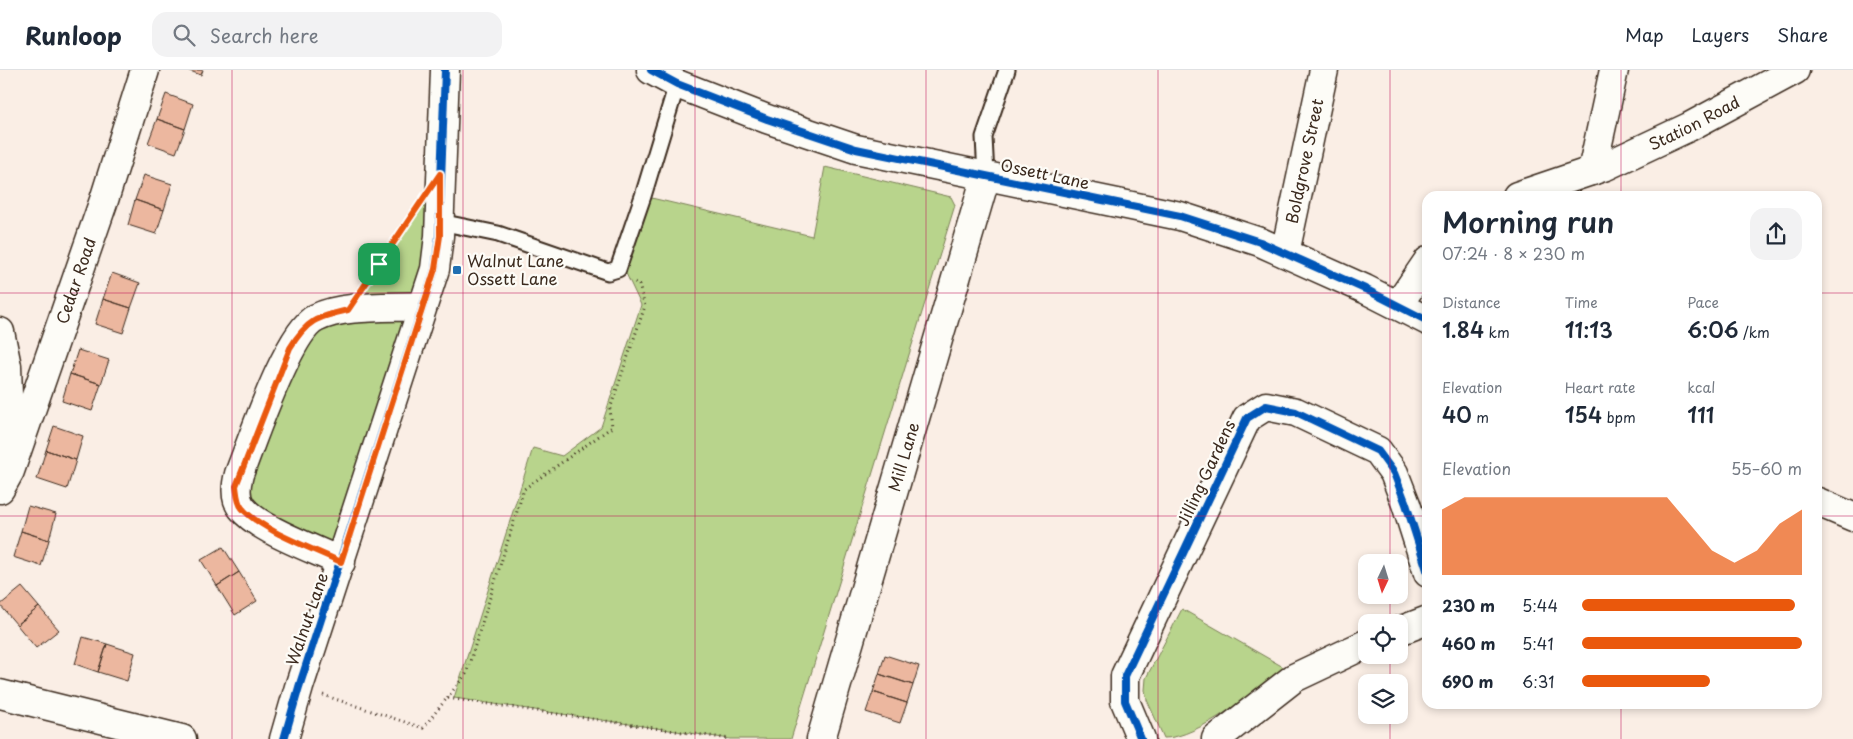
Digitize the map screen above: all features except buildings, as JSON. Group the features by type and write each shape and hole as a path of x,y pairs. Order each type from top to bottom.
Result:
{"street":[{"name":"Cedar Road","path":"5,480 104,200 145,70"},
{"name":"Walnut Lane","path":"284,739 299,687 435,269 440,222 445,70"},
{"name":"Ossett Lane","path":"651,70 677,84 767,119 856,148 1180,216 1260,242 1284,252 1422,318"},
{"name":"Boldgrove Street","path":"1284,252 1324,70"},
{"path":"1592,171 1614,70"},
{"name":"Station Road","path":"1532,191 1606,166 1689,127 1795,70"},
{"name":"Mill Lane","path":"821,739 986,176"},
{"path":"1398,305 1422,270"},
{"name":"Walnut Lane","path":"341,562 265,526 252,517 241,507 236,486 290,348 307,324 317,317 348,310 422,306"},
{"path":"0,332 7,366 5,480"},
{"name":"Jilling Gardens","path":"1141,739 1125,701 1125,676 1247,418 1266,406 1296,412 1342,432 1378,451 1394,473 1422,555"},
{"path":"1822,504 1853,517"},
{"path":"1408,628 1422,622"},
{"path":"1216,739 1294,678 1358,648"},
{"path":"0,694 182,739"}],"lane":[{"path":"986,176 984,137 1007,70"},
{"path":"440,222 498,234 608,272 618,269 644,196 677,84"}],"path":[{"path":"348,310 413,214"},
{"path":"299,687 423,728 466,674 524,489 612,427 610,408 646,306 639,285 618,269"},
{"path":"447,698 730,739"}],"green space":[{"path":"825,167 951,197 955,205 791,739 730,739 454,698 533,448 562,456 601,427 641,305 623,267 643,196 812,236"},
{"path":"440,174 439,236 341,562 265,526 239,474 290,348 348,310"},
{"path":"1182,609 1285,668 1228,711 1210,722 1178,736 1164,738 1147,700 1145,690 1146,678"}],"cycle path":[{"path":"284,739 299,687 435,269 439,236 445,70"},
{"path":"651,70 677,84 767,119 856,149 1180,216 1260,242 1365,289 1422,318"},
{"path":"1141,739 1125,701 1125,676 1247,418 1266,406 1296,412 1378,451 1394,473 1422,554"}],"place":[{"name":"Walnut Lane Ossett Lane","path":"457,270"}],"route":[{"path":"440,174 440,236 435,269 341,562 265,526 252,517 241,507 236,486 239,474 290,348 299,334 307,324 317,317 348,310 379,264 440,174"}]}
